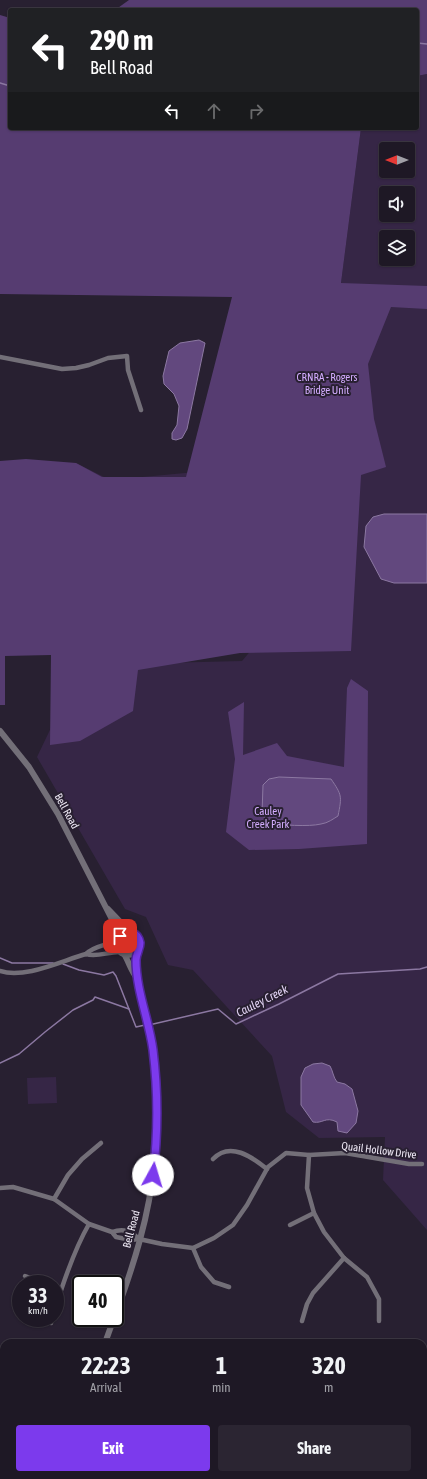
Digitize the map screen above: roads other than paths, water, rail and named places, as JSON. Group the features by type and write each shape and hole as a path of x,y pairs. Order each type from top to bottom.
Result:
{"street":[{"path":"0,357 62,369 76,368 90,365 108,358 127,356 128,370 141,410"},
{"name":"Bell Road","path":"0,731 29,767 55,809 119,937 117,946 128,959 133,974 137,978"},
{"name":"Bell Road","path":"105,907 130,932 137,935 139,939 140,943 135,958 137,978 153,1050 156,1124 154,1164 149,1198 140,1239 124,1293"},
{"path":"0,971 17,974 29,972 86,954 90,949 111,943 126,932 130,932"},
{"path":"86,954 91,956 114,952 132,955 138,950"},
{"path":"54,1199 68,1175 82,1159 101,1143"},
{"path":"213,1159 218,1153 225,1151 236,1151 253,1158 266,1169"},
{"name":"Quail Hollow Drive","path":"193,1248 214,1238 233,1225 247,1205 266,1169 286,1153 309,1155 345,1153 409,1164 422,1164"},
{"path":"309,1155 307,1188 314,1213 324,1232 344,1258 367,1277 379,1299 379,1321"},
{"path":"0,1188 13,1187 54,1199 89,1224 112,1232 116,1237 131,1240 140,1239 162,1244 193,1248 201,1267 214,1282 229,1287"},
{"path":"290,1225 314,1213"},
{"path":"64,1282 82,1237 89,1224"},
{"path":"112,1232 120,1229 134,1233 140,1239"},
{"path":"302,1321 307,1304 313,1293 344,1258"},
{"name":"Bell Road","path":"107,1339 111,1327"}],"waterway":[{"path":"419,43 427,44"},
{"path":"0,83 8,85"},
{"path":"0,958 12,963 53,963"},
{"path":"63,964 79,970 104,975 113,972 116,976 136,1027 145,1025"},
{"name":"Cauley Creek","path":"149,1025 218,1009 236,1024 338,974 420,969 427,967"},
{"name":"Cauley Creek","path":"0,1063 19,1054 73,1010 93,1000 95,997 129,1009"}],"park label":[{"name":"CRNRA - Rogers Bridge Unit","path":"327,383"},
{"name":"Cauley Creek Park","path":"268,817"}]}
